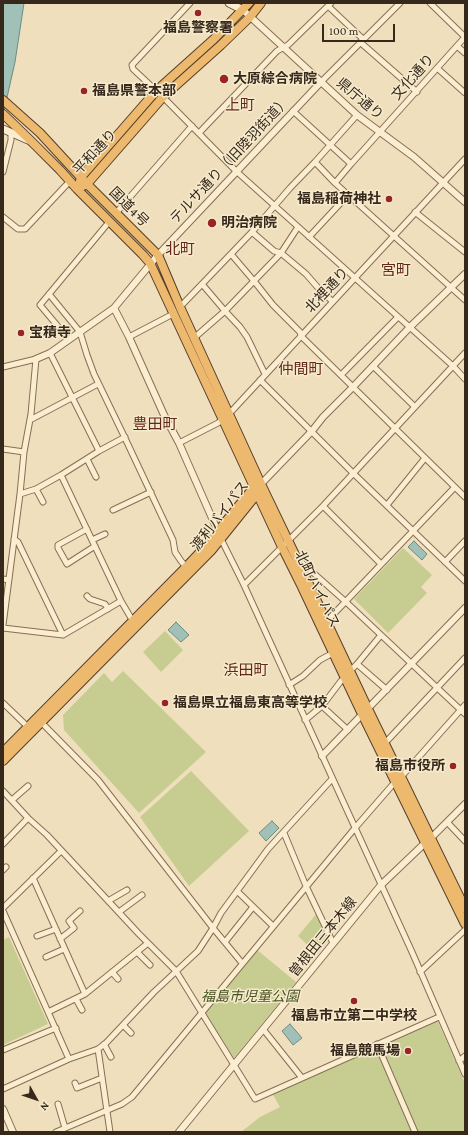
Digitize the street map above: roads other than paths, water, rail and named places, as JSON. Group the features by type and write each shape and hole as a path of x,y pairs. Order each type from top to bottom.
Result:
{"highway":[{"name":"平和通り","path":"77,189 156,91 214,39 242,6 249,3"},
{"name":"平和通り","path":"84,180 163,97 221,45 250,17 261,3"},
{"name":"国道4号","path":"3,100 40,133 158,255"},
{"name":"国道4号","path":"3,114 12,121 150,263"},
{"name":"北町バイパス","path":"158,255 229,414 257,488"},
{"name":"北町バイパス","path":"150,263 223,420 285,544 302,587 345,678 385,743 398,780"},
{"name":"渡利バイパス","path":"3,761 30,729 189,569 220,535 257,488"},
{"name":"北町バイパス","path":"285,544 298,558 350,671 365,712 428,840 465,908"},
{"name":"渡利バイパス","path":"3,752 30,729 41,722 135,623"},
{"name":"北町バイパス","path":"428,840 465,924"}],"main road":[{"name":"県庁通り","path":"230,3 242,6"},
{"path":"7,130 33,143"}],"street":[{"path":"190,3 132,65 133,68 236,171 453,366 465,379"},
{"path":"321,82 400,3"},
{"path":"430,3 465,37"},
{"path":"199,133 277,51 288,45 329,4 361,41 417,92"},
{"name":"県庁通り","path":"242,6 250,17 357,116 414,157 465,202"},
{"name":"文化通り","path":"335,183 465,37"},
{"path":"457,46 465,53"},
{"path":"438,68 465,93"},
{"name":"テルサ通り（旧陸羽街道）","path":"36,359 50,352 114,308 150,263 321,82"},
{"path":"293,111 351,164"},
{"path":"180,307 252,232 290,188 357,116"},
{"path":"116,213 192,126"},
{"path":"3,172 10,140 7,130"},
{"name":"北裡通り","path":"179,443 223,420 465,159"},
{"path":"315,162 348,195 465,300"},
{"path":"3,217 18,229 25,229 70,181"},
{"path":"309,237 348,195"},
{"path":"415,212 465,252"},
{"path":"68,340 40,305 110,222"},
{"path":"194,338 224,311 281,253 298,228"},
{"path":"252,232 274,251 281,253 306,274 332,301"},
{"path":"231,254 273,305 300,332 301,336 465,497"},
{"path":"257,488 410,327 465,274"},
{"path":"202,284 224,311 240,327 247,337 265,374"},
{"path":"49,294 80,332 87,356 98,384 151,492 173,540 175,552 189,569"},
{"path":"114,308 129,337 164,415 179,443 381,884 465,1074"},
{"path":"129,337 174,314"},
{"path":"341,375 398,317"},
{"path":"50,352 99,451"},
{"path":"244,585 323,506 465,353"},
{"path":"3,366 36,359 30,420 24,452 3,625"},
{"path":"373,366 414,407"},
{"path":"260,380 465,581"},
{"path":"30,420 98,384"},
{"path":"20,494 36,488 61,475 99,451 125,437"},
{"path":"3,449 24,452"},
{"path":"387,505 425,458"},
{"path":"87,459 96,477"},
{"path":"61,475 121,602 135,623"},
{"path":"327,621 455,487"},
{"path":"36,488 43,502"},
{"path":"113,510 151,492"},
{"path":"323,506 381,564"},
{"path":"87,529 58,545 58,548 67,564 95,546"},
{"path":"92,540 105,534"},
{"path":"14,539 18,542 63,635"},
{"path":"445,562 465,541"},
{"path":"298,558 463,712"},
{"path":"3,580 9,580"},
{"path":"87,596 90,599 105,604 108,609"},
{"path":"3,628 63,635 121,602"},
{"path":"322,756 465,608"},
{"path":"350,671 381,635"},
{"path":"289,684 303,676 320,660 333,653"},
{"path":"385,743 465,658"},
{"path":"357,664 387,690"},
{"path":"305,720 322,706 341,680 345,678"},
{"path":"3,703 30,729"},
{"path":"56,1132 122,1104 132,1096 355,828 398,780 463,712 465,705"},
{"path":"322,706 348,730"},
{"path":"41,722 98,780 242,963"},
{"path":"3,1089 70,1059 98,1049 104,1044 154,992 198,951 213,928 220,913 268,849 332,778"},
{"path":"12,800 28,786"},
{"path":"3,790 28,818 47,835 176,971 255,1099 440,1016"},
{"name":"曽根田三本木線","path":"179,1132 381,884 448,822 465,804"},
{"path":"3,844 28,818"},
{"path":"448,822 465,840"},
{"path":"284,833 306,886 333,943"},
{"path":"3,908 61,851"},
{"path":"33,878 85,994"},
{"path":"108,901 127,890"},
{"path":"237,891 273,926"},
{"path":"119,912 142,895"},
{"path":"225,942 253,907"},
{"path":"3,911 70,1059"},
{"path":"60,939 74,928 69,921 80,911"},
{"path":"37,936 56,929"},
{"path":"420,972 465,930"},
{"path":"48,1012 85,994 148,943"},
{"path":"46,957 64,949"},
{"path":"137,952 150,965"},
{"path":"112,972 118,979"},
{"path":"76,999 82,1010"},
{"path":"123,1025 131,1033"},
{"path":"3,1050 56,1028"},
{"path":"263,1029 302,1078"},
{"path":"104,1044 111,1057"},
{"path":"377,1044 415,1132"},
{"path":"98,1049 110,1132"},
{"path":"459,1061 465,1056"},
{"path":"75,1083 77,1088 102,1078"},
{"path":"58,1104 65,1128"},
{"path":"3,1109 13,1132"}],"water":[{"path":"3,3 24,3 15,62 3,115"},
{"path":"414,541 427,554 422,560 408,547"},
{"path":"176,622 189,635 181,642 168,630"},
{"path":"272,821 279,828 266,841 259,833"},
{"path":"290,1024 302,1038 293,1045 282,1031"}],"place":[{"name":"福島警察署","path":"198,13"},
{"name":"大原綜合病院","path":"224,79"},
{"name":"福島県警本部","path":"84,91"},
{"name":"福島稲荷神社","path":"389,199"},
{"name":"明治病院","path":"212,223"},
{"name":"宝積寺","path":"21,333"},
{"name":"福島県立福島東高等学校","path":"165,703"},
{"name":"福島市役所","path":"453,766"},
{"name":"福島市立第二中学校","path":"354,1001"},
{"name":"福島競馬場","path":"408,1051"}],"district":[{"name":"上町","path":"240,105"},
{"name":"北町","path":"180,249"},
{"name":"宮町","path":"396,270"},
{"name":"仲間町","path":"301,369"},
{"name":"豊田町","path":"155,424"},
{"name":"浜田町","path":"246,670"}],"park label":[{"name":"福島市児童公園","path":"250,997"}]}
